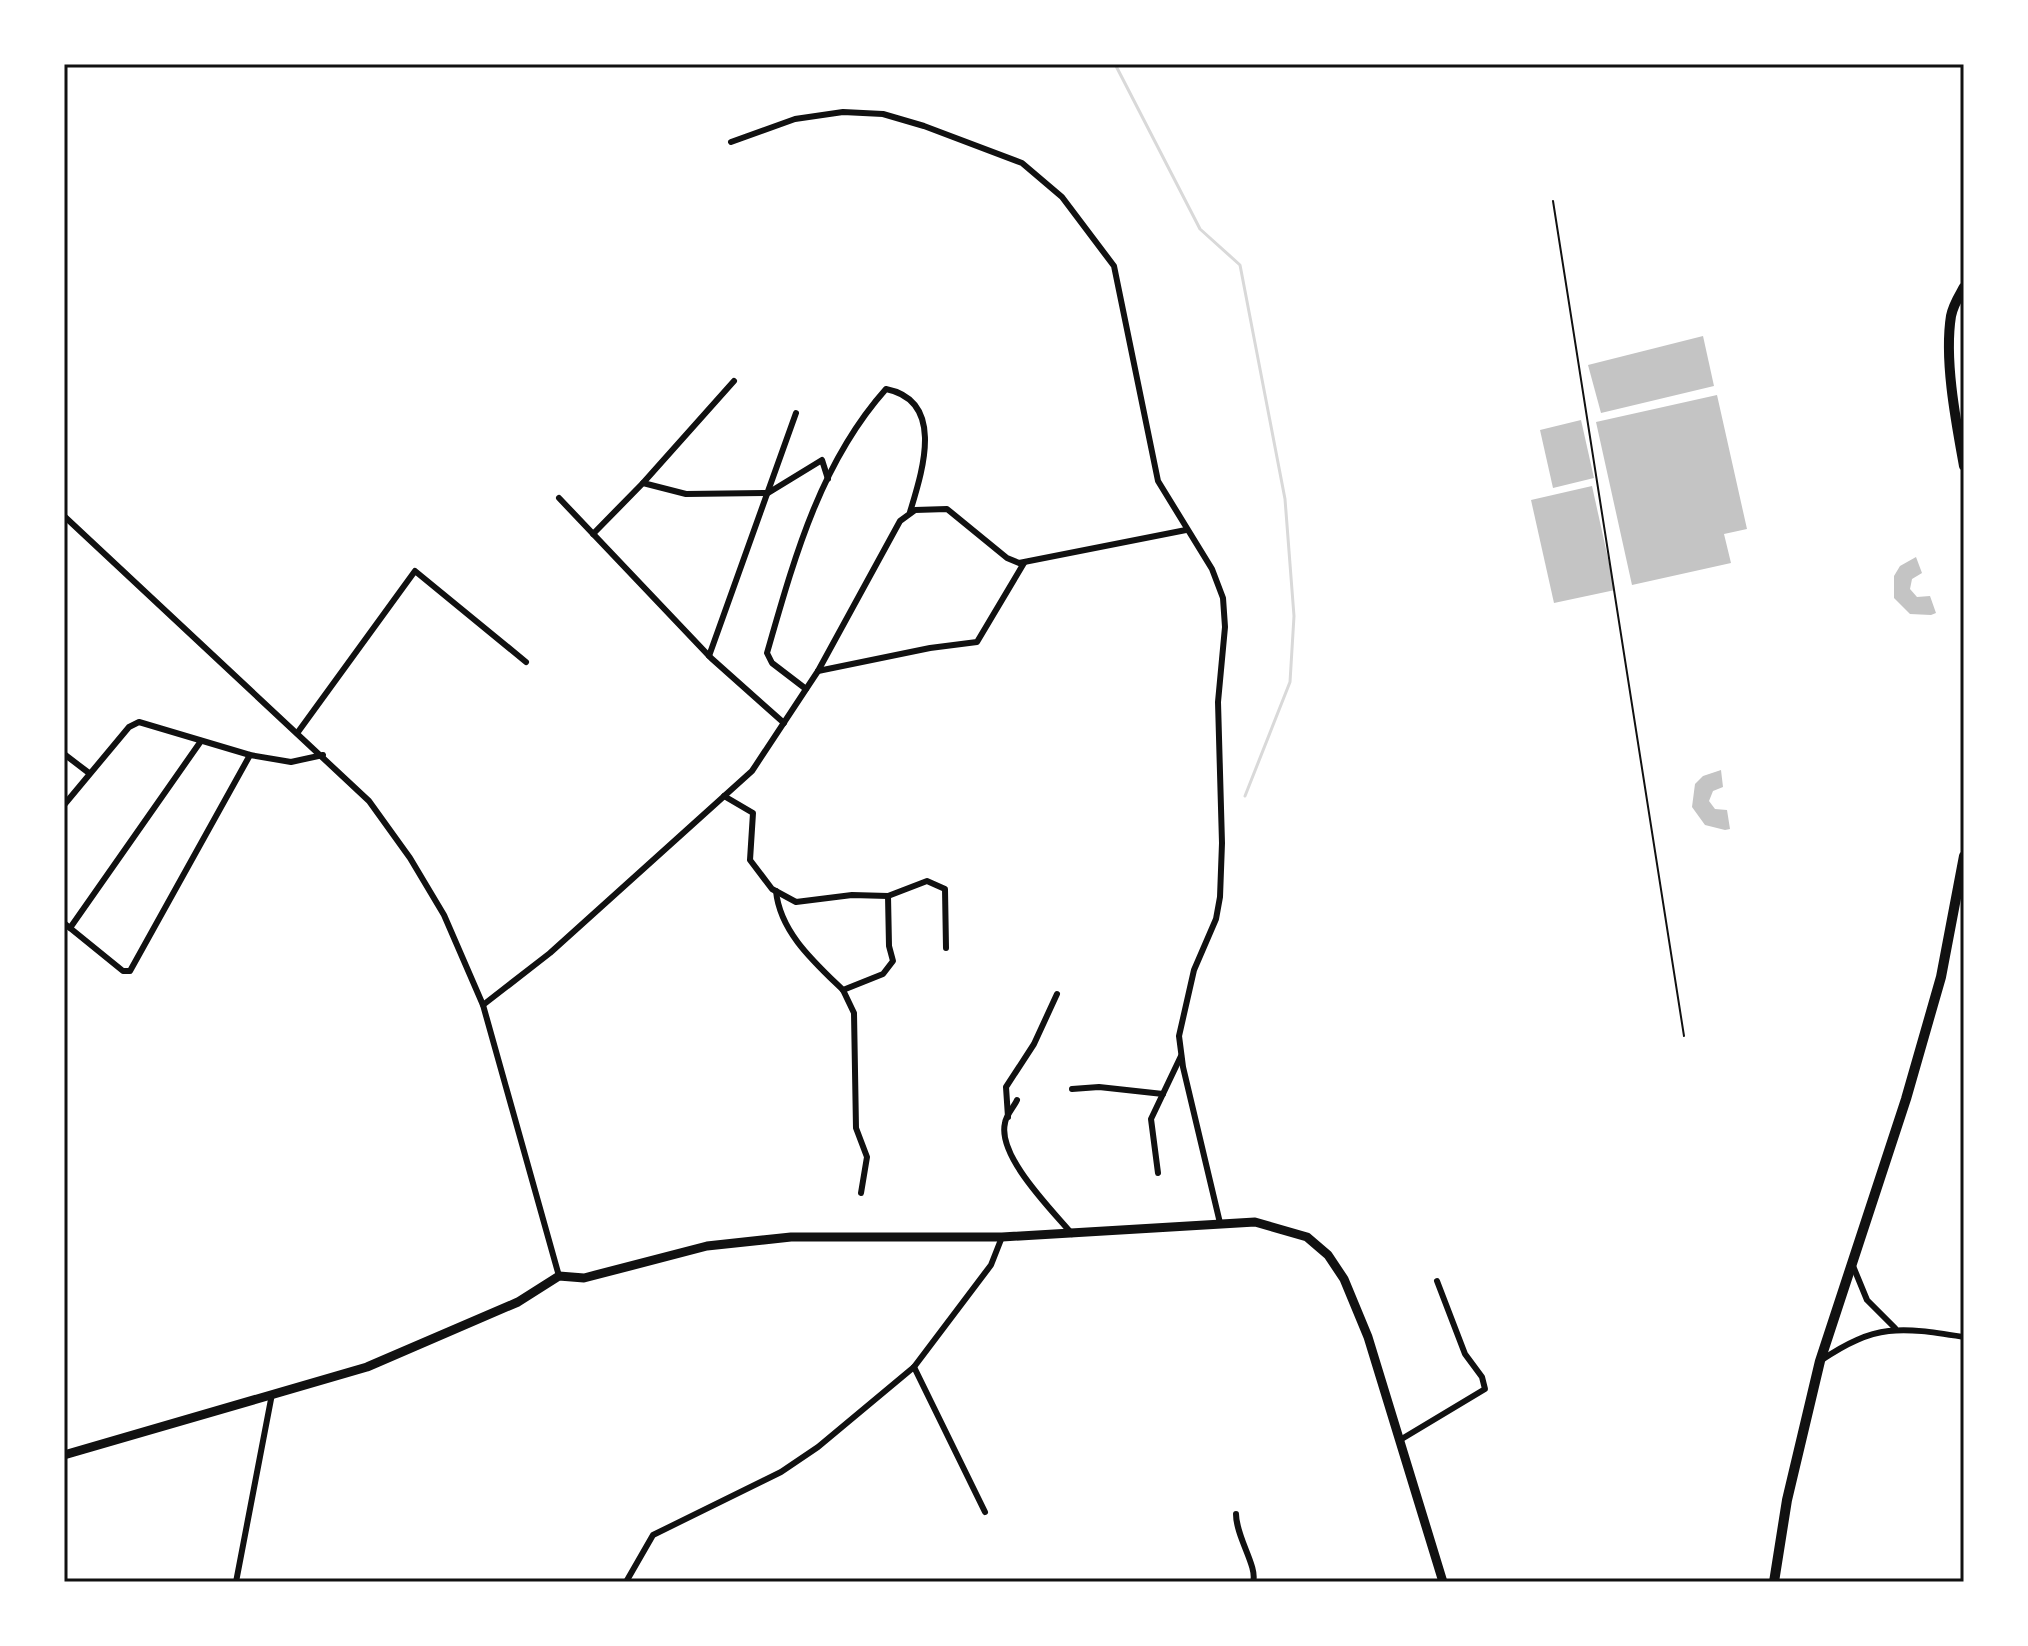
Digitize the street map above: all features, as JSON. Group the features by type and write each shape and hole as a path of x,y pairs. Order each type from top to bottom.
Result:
{"main road":[{"path":"1964,287 1953,307 1951,326 1953,390 1964,466"},
{"path":"1774,1582 1787,1500 1820,1361 1941,977 1964,856"},
{"path":"64,1455 367,1367 518,1302 559,1276 584,1278 707,1246 749,1240 881,1235 1002,1237 1255,1222 1307,1237 1328,1255 1358,1307 1443,1582"}],"street":[{"path":"731,142 795,119 843,112 883,114 1022,163 1062,197 1114,266 1158,481 1219,582 1225,627 1218,702 1222,843 1220,897 1216,919 1194,970 1179,1036 1220,1223"},
{"path":"593,534 734,381"},
{"path":"483,1005 550,953 752,771 784,723 818,671 900,521 910,512 925,459 925,433 916,407 905,395 890,389 886,389 862,416 801,535 767,653 772,663 806,689"},
{"path":"709,656 796,413"},
{"path":"643,483 686,494 768,493 822,460 828,479"},
{"path":"559,498 709,656 784,723"},
{"path":"910,512 947,509 1007,558 1024,563 1186,530"},
{"path":"64,516 323,755 369,801 410,858 444,915 483,1005 559,1276"},
{"path":"818,671 930,648 977,642 1024,563"},
{"path":"298,732 415,571 526,662"},
{"path":"64,805 134,723 146,722 250,755 291,762 323,755"},
{"path":"201,741 67,926 123,971 130,971 250,755"},
{"path":"64,754 89,773"},
{"path":"724,796 753,813 750,860 776,891 796,902 852,895 888,896 927,881 945,889 946,948"},
{"path":"776,891 778,913 809,958 843,990 854,1013 856,1128 867,1157 861,1193"},
{"path":"843,990 883,974 893,961 889,946 888,896"},
{"path":"1008,1117 1006,1087 1034,1044 1057,994"},
{"path":"1158,1173 1151,1119 1181,1056"},
{"path":"1072,1089 1099,1087 1163,1094"},
{"path":"1017,1100 1005,1123 1007,1148 1034,1189 1072,1234"},
{"path":"626,1582 653,1535 781,1472 818,1447 914,1367 985,1275 1002,1237"},
{"path":"1852,1262 1867,1300 1895,1328"},
{"path":"1400,1440 1485,1389 1482,1377 1465,1354 1437,1281"},
{"path":"1820,1361 1857,1338 1895,1328 1964,1337"},
{"path":"914,1367 985,1512"},
{"path":"236,1582 272,1394"},
{"path":"1236,1514 1241,1546 1253,1565 1253,1582"}],"path":[{"path":"1553,201 1684,1036"}],"building":[{"path":"1703,336 1714,386 1601,413 1588,365"},
{"path":"1717,395 1747,529 1724,534 1731,563 1632,585 1596,422"},
{"path":"1581,420 1594,478 1553,488 1540,430"},
{"path":"1592,486 1615,590 1554,603 1531,500"},
{"path":"1916,557 1922,573 1912,579 1910,589 1917,597 1930,596 1936,613 1931,615 1910,614 1894,598 1894,576 1900,566"},
{"path":"1721,770 1723,787 1713,791 1709,801 1715,809 1727,810 1730,829 1725,830 1705,825 1692,807 1695,784 1703,776"}],"waterway":[{"path":"1115,64 1200,229 1240,265 1285,499 1294,616 1290,682 1245,796"}]}
